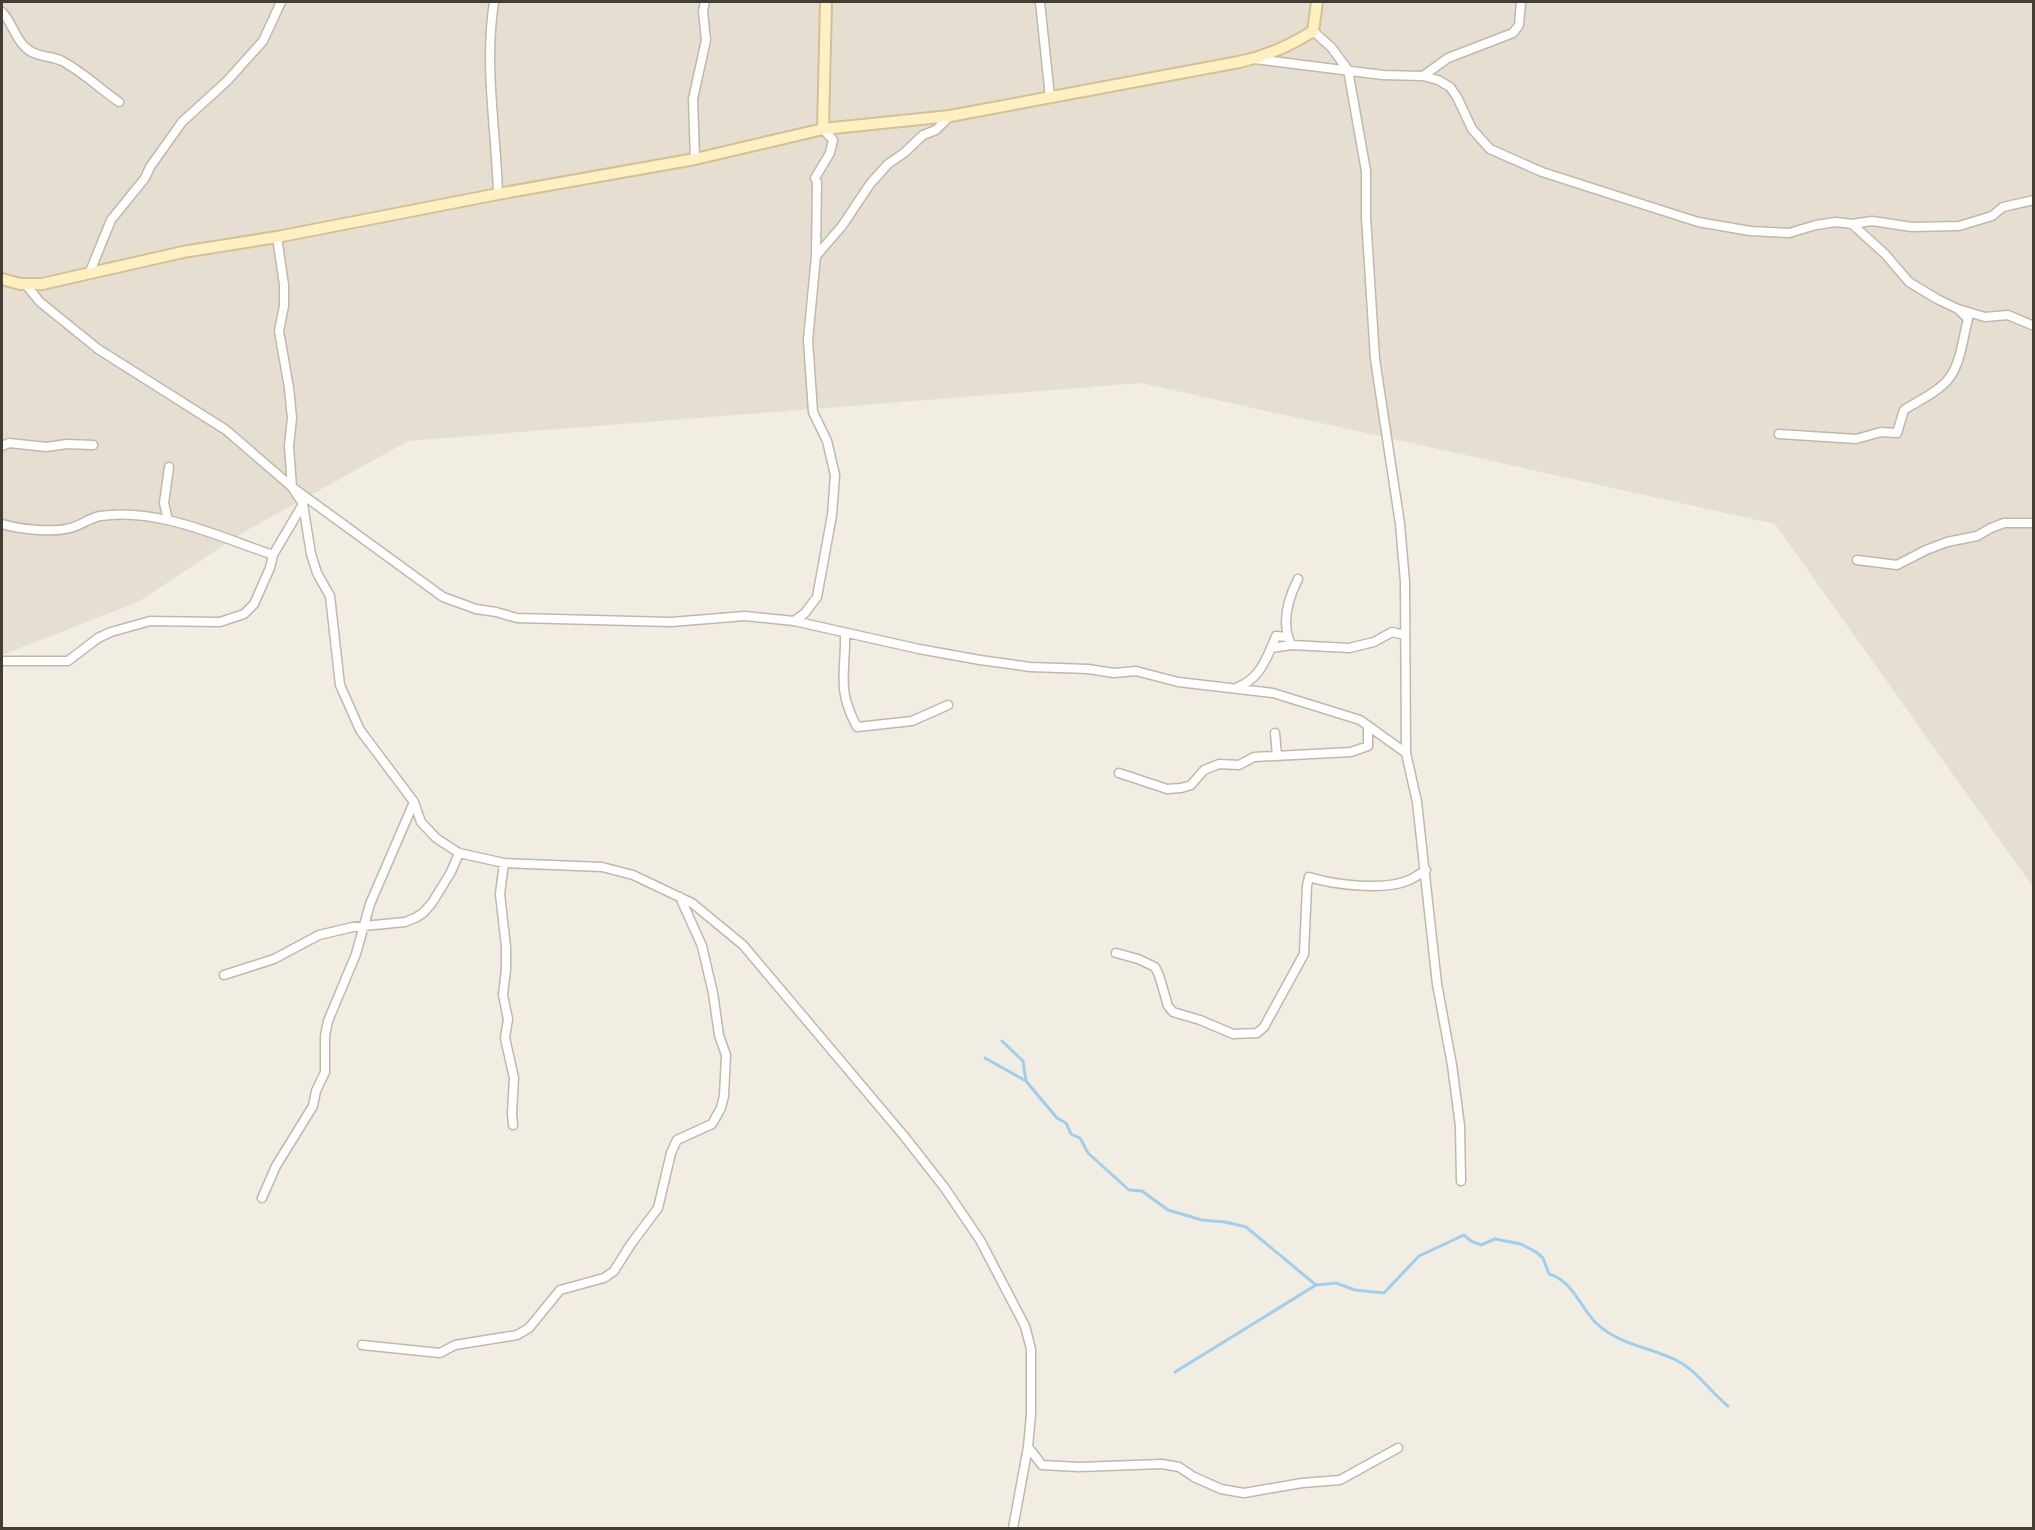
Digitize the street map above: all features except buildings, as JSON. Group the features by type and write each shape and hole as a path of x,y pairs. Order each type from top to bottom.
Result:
{"street":[{"path":"89,274 111,220 145,178 150,166 183,122 227,81 263,42 281,2"},
{"path":"494,2 490,26 489,78 497,149 498,194"},
{"path":"695,159 693,99 706,40 703,11 705,2"},
{"path":"794,621 805,613 817,597 834,495 835,475 830,451 813,411 808,340 816,256 817,182 815,178 830,153 833,140 823,129 826,2"},
{"path":"1040,2 1050,97"},
{"path":"1313,31 1317,2"},
{"path":"1423,76 1448,58 1514,33 1519,25 1521,2"},
{"path":"2,12 22,45 43,56 60,60 119,102"},
{"path":"2,279 26,285 42,284 183,252 277,237 695,159 823,129 950,116 1255,58 1292,44 1313,31"},
{"path":"1313,31 1331,48 1348,70 1366,171 1370,293 1375,360 1400,524 1406,582 1406,753 1417,802 1437,984 1452,1065 1460,1126 1461,1180"},
{"path":"1255,58 1383,75 1423,76 1450,87 1472,129 1490,149 1542,172 1698,222 1750,231 1789,233 1836,222 1852,224 1872,221 1912,227 1959,226 1992,216 2003,207 2034,200"},
{"path":"816,256 842,226 870,184 888,164 923,135 936,130 950,116"},
{"path":"1852,224 1885,254 1909,282 1958,309 1985,317 2008,315 2034,326"},
{"path":"277,237 284,285 284,306 279,331 288,379 292,418 289,446 292,487 303,504 311,554 317,573 330,596 340,685 360,730 414,802 421,822 436,838 459,853 504,863 602,867 633,875 692,903 743,945 904,1136 944,1187 980,1240 1025,1326 1031,1348 1031,1414 1028,1447 1013,1528"},
{"path":"26,285 40,302 98,350 226,430 292,487 443,597 476,609 517,618 671,622 745,616 794,621 980,660 1030,667 1088,669 1114,673 1136,671 1178,682 1273,693 1360,720 1368,728 1388,739 1406,753"},
{"path":"1779,434 1856,439 1881,432 1897,433 1904,410 1949,378 1955,367 1968,319 1958,309"},
{"path":"2,446 9,443 46,447 68,444 93,445"},
{"path":"168,520 164,503 169,467"},
{"path":"2,660 68,661 98,638 150,621 220,622 244,614 254,604 270,568 273,555 303,504"},
{"path":"2,524 69,529 98,516 154,517 198,528 273,555"},
{"path":"1857,560 1897,565 1926,550 1947,542 1977,536 2004,524 2034,523"},
{"path":"1289,641 1288,599 1298,579"},
{"path":"1232,689 1254,678 1265,663 1276,636 1289,641 1349,648 1374,642 1405,623"},
{"path":"1392,632 1405,635"},
{"path":"845,633 842,684 847,709 857,727 912,722 948,705"},
{"path":"1368,728 1368,746"},
{"path":"1275,733 1277,756"},
{"path":"1119,773 1167,789 1181,788 1191,784 1212,765 1239,765 1254,757 1351,752 1388,739"},
{"path":"262,1198 276,1166 313,1106 316,1091 325,1072 325,1036 328,1021 356,954 370,904 414,802"},
{"path":"224,975 274,959 319,935 364,925 405,922 423,913 451,872 459,853"},
{"path":"504,863 500,894 506,947 503,995 508,1019 505,1038 514,1078 513,1125"},
{"path":"1116,953 1138,958 1155,967 1168,1006 1173,1012 1233,1034 1257,1033 1264,1027 1304,954 1306,886 1309,877 1337,885 1382,885 1408,881 1426,870"},
{"path":"362,1345 440,1353 455,1345 518,1335 529,1328 560,1290 604,1278 614,1271 658,1208 671,1153 677,1140 712,1124 721,1108 724,1096 726,1055 719,1035 713,993 702,946 680,897"},
{"path":"1028,1447 1042,1464 1079,1467 1162,1464 1179,1467 1221,1489 1244,1493 1302,1483 1340,1480 1398,1448"}],"shaded area":[{"path":"2,2 2033,2 2033,887 1775,524 1141,383 408,441 244,532 138,602 2,655"}],"waterway":[{"path":"1002,1041 1023,1061 1026,1081"},
{"path":"985,1058 1026,1081 1057,1118 1066,1123 1071,1134 1080,1138 1088,1153 1129,1190 1142,1191 1168,1210 1202,1220 1246,1227 1316,1285"},
{"path":"1175,1372 1316,1285 1336,1283 1355,1290 1384,1293 1419,1256 1464,1235 1481,1245 1495,1239 1521,1244 1536,1252 1543,1258 1549,1274 1557,1277 1570,1288 1596,1323 1625,1341 1684,1365 1728,1406"}]}
